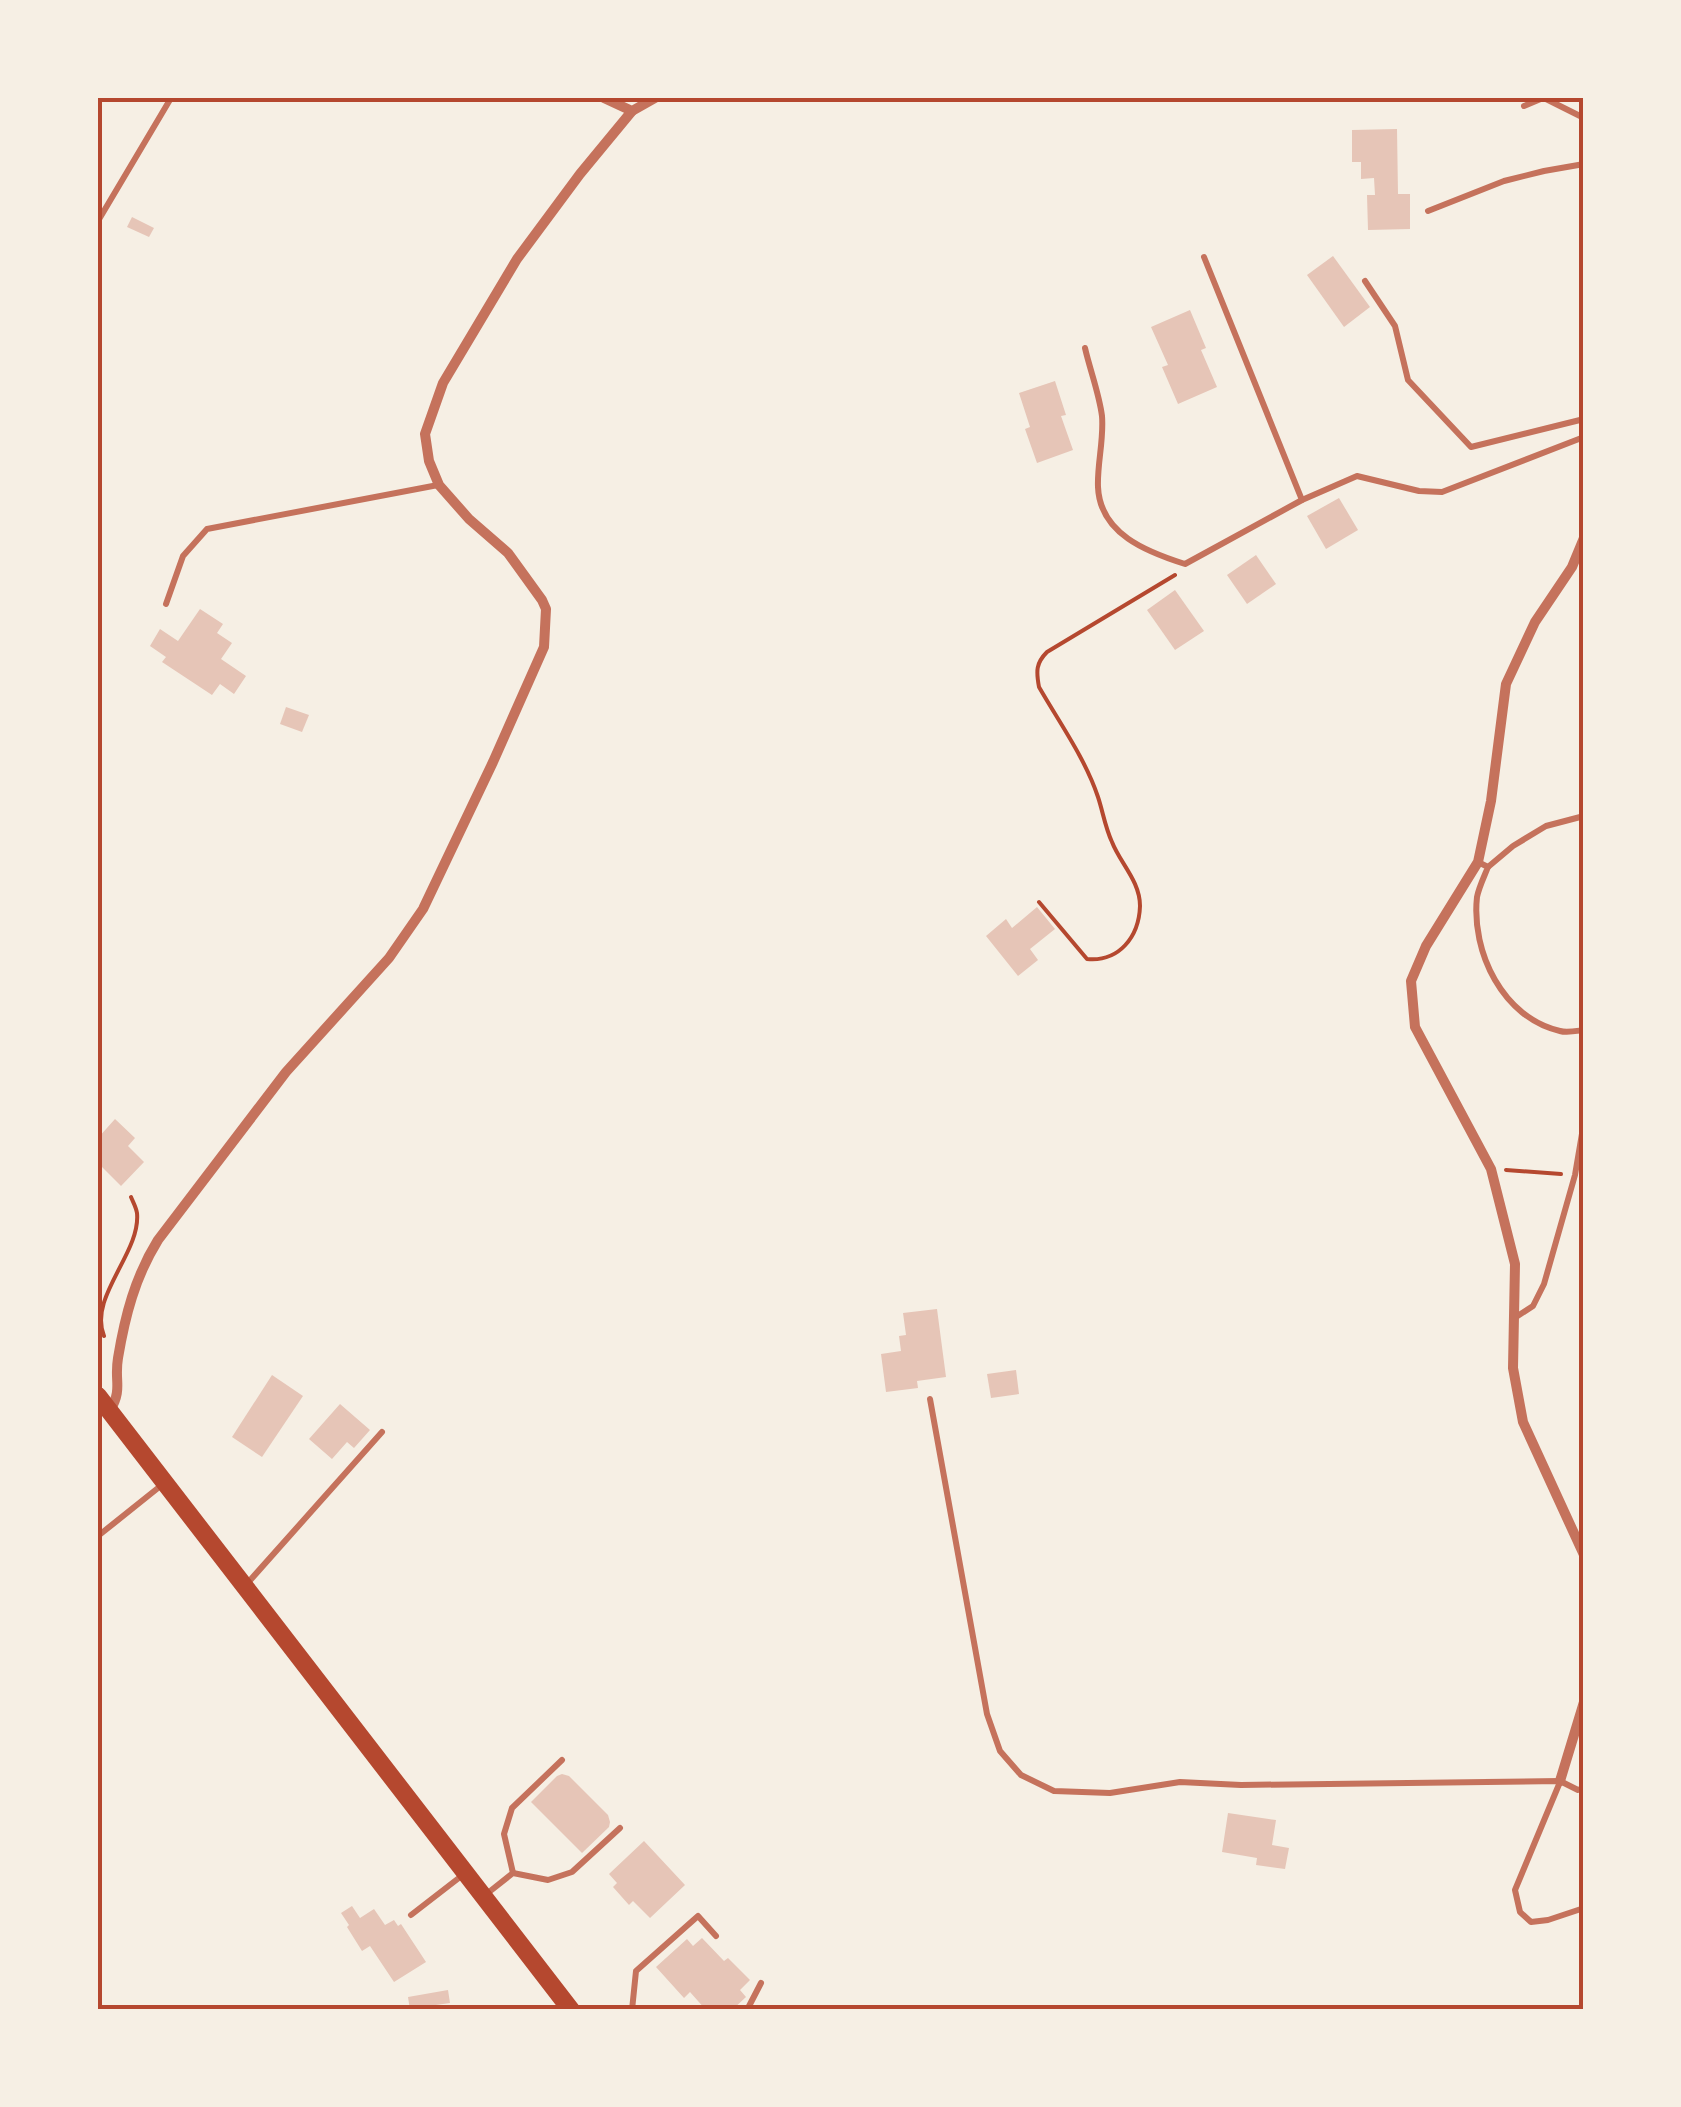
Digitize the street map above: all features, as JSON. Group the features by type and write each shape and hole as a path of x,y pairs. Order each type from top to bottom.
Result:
{"main road":[{"path":"104,1404 571,2010"}],"street":[{"path":"604,98 632,111"},
{"path":"104,1404 118,1396 117,1363 131,1294 144,1264 158,1240 286,1072 389,958 423,909 544,647 546,608 542,600 508,554 439,485 429,461 425,434 444,383 517,258 632,111 655,98"},
{"path":"1584,538 1572,567 1534,622 1506,684 1483,865 1426,946 1411,981 1415,1027 1491,1169 1515,1264 1513,1368 1523,1422 1584,1555"},
{"path":"1560,1781 1584,1702"}],"lane":[{"path":"98,221 171,98"},
{"path":"1524,106 1544,98 1584,118"},
{"path":"1428,211 1504,182 1584,164"},
{"path":"1204,257 1302,500"},
{"path":"1365,282 1395,326 1408,380 1471,447 1584,419"},
{"path":"1085,348 1102,414 1098,488 1105,515 1125,538 1153,554 1185,564 1302,500 1358,476 1419,491 1442,492 1584,437"},
{"path":"166,604 183,556 207,529 439,485"},
{"path":"1584,816 1546,826 1483,865 1477,914 1484,957 1502,992 1527,1016 1563,1032 1584,1030"},
{"path":"1516,1317 1534,1306 1544,1284 1575,1175 1584,1122"},
{"path":"930,1399 987,1714 1000,1751 1021,1775 1054,1791 1110,1794 1180,1782 1241,1786 1560,1781 1578,1790 1584,1788"},
{"path":"244,1586 382,1432"},
{"path":"98,1536 164,1483"},
{"path":"514,1873 504,1834 512,1808 562,1760"},
{"path":"1560,1781 1516,1890 1520,1912 1531,1922 1584,1908"},
{"path":"483,1896 514,1873 548,1880 572,1872 620,1828"},
{"path":"412,1915 465,1874"},
{"path":"632,2010 636,1971 698,1916 716,1936"},
{"path":"747,2010 761,1984"}],"path":[{"path":"1039,902 1086,958 1101,960 1116,954 1136,927 1140,903 1131,875 1113,846 1086,772 1038,687 1036,673 1038,661 1047,652 1178,574 1185,564"},
{"path":"1491,1169 1575,1175"},
{"path":"117,1363 101,1328 105,1294 124,1263 133,1236 137,1212 131,1198"}],"building":[{"path":"1397,129 1398,194 1410,194 1410,229 1368,230 1367,195 1375,195 1374,178 1361,179 1361,162 1352,162 1352,130"},
{"path":"132,217 154,228 149,237 127,227"},
{"path":"1333,256 1370,307 1344,327 1307,275"},
{"path":"1190,310 1217,387 1178,404 1162,367 1168,365 1151,327"},
{"path":"1055,381 1066,415 1061,416 1073,450 1037,463 1025,429 1030,427 1019,393"},
{"path":"1339,498 1358,530 1326,549 1307,516"},
{"path":"1256,555 1276,584 1247,604 1227,575"},
{"path":"1175,590 1204,631 1175,650 1147,610"},
{"path":"200,609 223,624 217,633 232,643 221,659 246,676 234,694 220,684 212,695 162,662 166,657 150,646 160,629 178,641"},
{"path":"286,707 309,715 302,732 280,724"},
{"path":"1037,907 1055,929 1030,949 1038,960 1018,976 986,936 1006,919 1012,928"},
{"path":"115,1119 135,1138 128,1146 144,1162 121,1186 98,1163 98,1138"},
{"path":"937,1309 946,1377 917,1381 918,1388 886,1392 881,1354 901,1351 899,1336 906,1335 903,1313"},
{"path":"1016,1370 1019,1394 991,1398 987,1374"},
{"path":"272,1375 303,1396 262,1457 232,1437"},
{"path":"340,1404 370,1430 354,1448 347,1442 332,1459 309,1439"},
{"path":"562,1774 569,1776 608,1815 610,1822 582,1853 531,1802"},
{"path":"1228,1813 1276,1820 1272,1845 1289,1848 1285,1869 1256,1865 1257,1858 1222,1852"},
{"path":"644,1841 685,1885 650,1918 633,1901 629,1905 613,1887 617,1883 609,1874"},
{"path":"352,1906 360,1918 374,1909 385,1925 394,1920 398,1926 401,1924 426,1962 394,1982 370,1946 362,1951 347,1927 341,1913"},
{"path":"702,1938 750,1980 740,1990 746,1997 732,2010 706,2010 690,1992 684,1998 656,1967 687,1939 693,1946"},
{"path":"448,1990 450,2003 429,2006 429,2010 410,2010 408,1997"}]}
